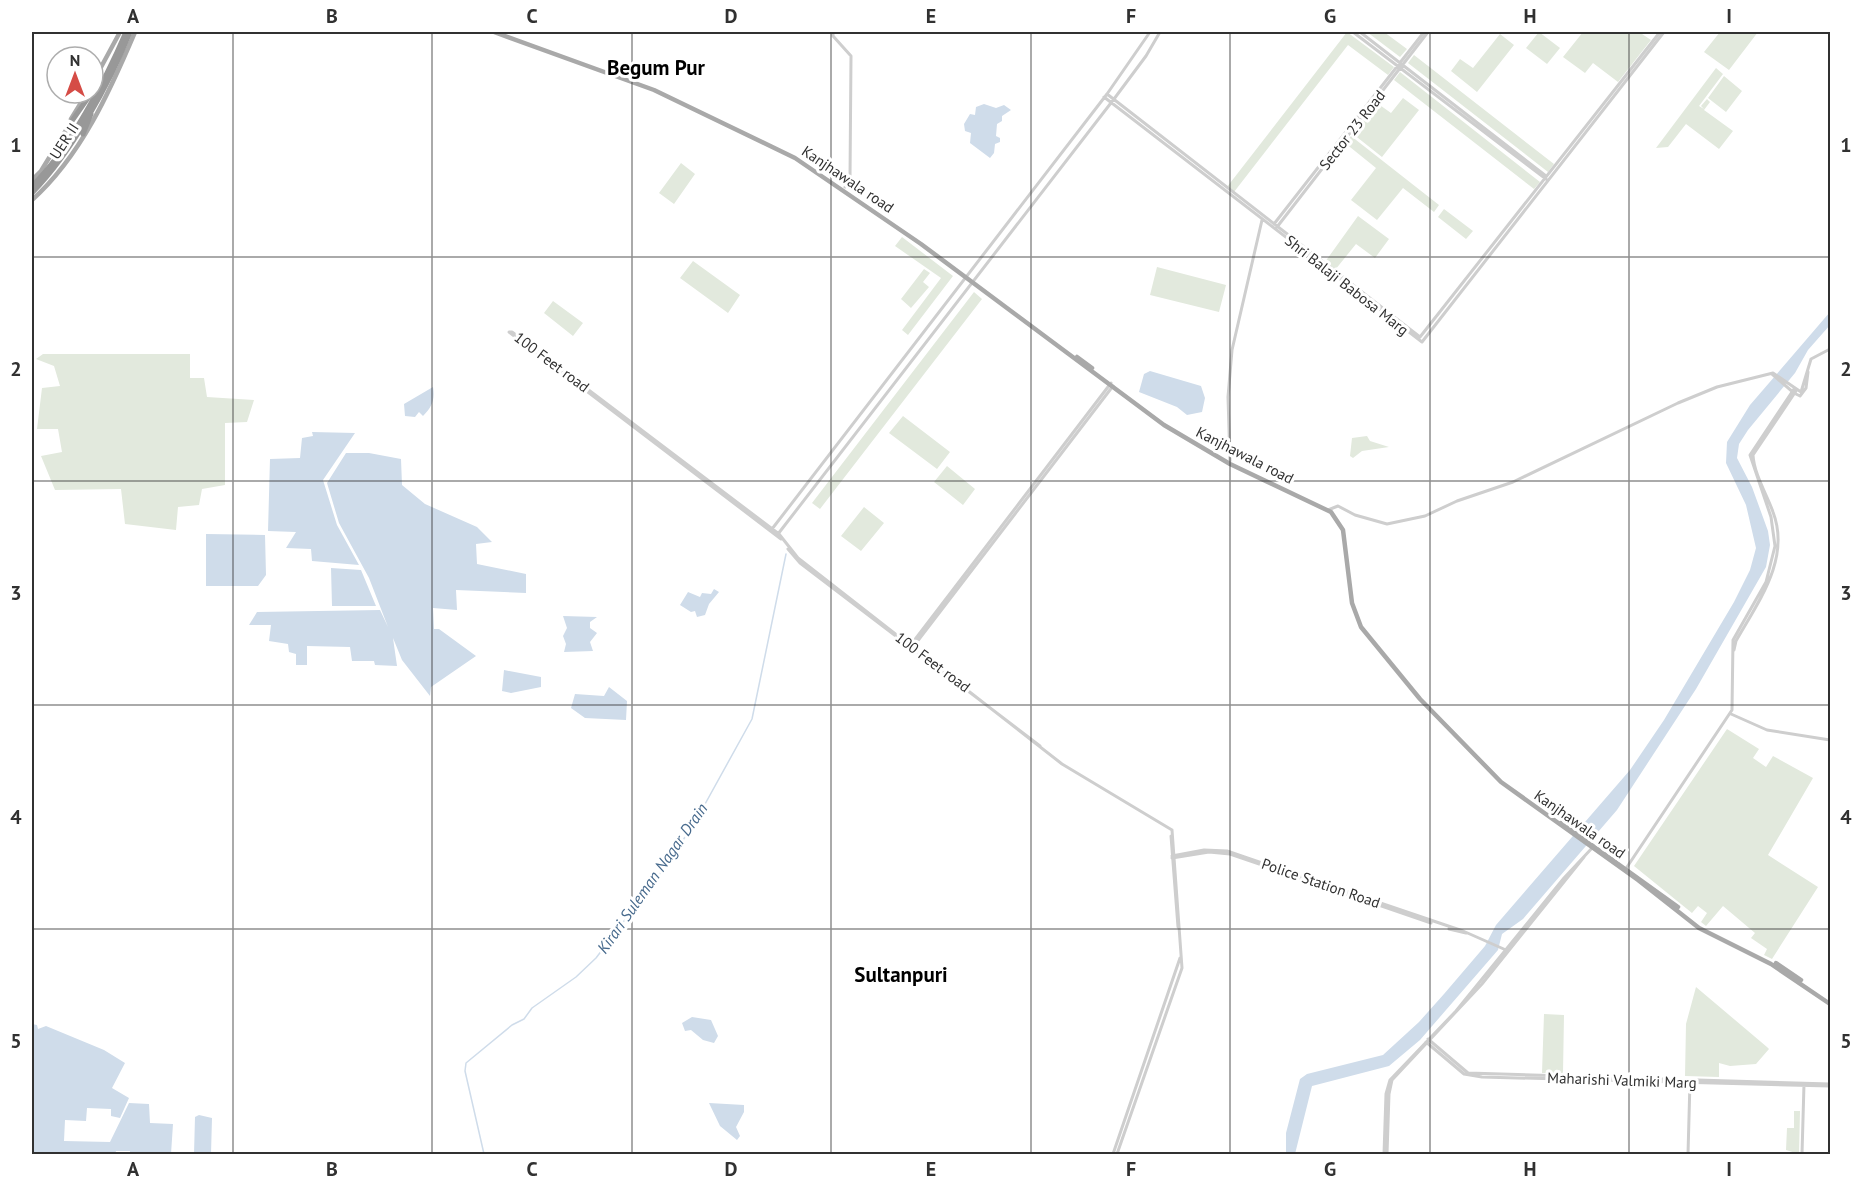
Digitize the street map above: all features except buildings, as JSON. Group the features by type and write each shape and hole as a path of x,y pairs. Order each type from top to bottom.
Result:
{"highway":[{"path":"105,81 128,32"},
{"path":"67,128 82,105"},
{"path":"34,194 90,105"},
{"path":"83,134 95,105"},
{"path":"32,186 44,175"}],"main road":[{"path":"105,60 120,32"},
{"name":"UER II","path":"32,200 34,194 59,171 83,134 117,78 135,32"},
{"name":"Kanjhawala road","path":"494,32 654,90 773,146 821,174 966,275"},
{"name":"Kanjhawala road","path":"503,32 676,96 802,159 845,187 966,275 1164,424 1213,454 1329,509"},
{"name":"UER II","path":"32,180 44,175 67,128"},
{"name":"Kanjhawala road","path":"1112,385 1156,417 1230,461 1339,516 1345,529 1355,605 1367,631 1420,694 1503,780 1709,932 1778,964 1830,1003"}],"street":[{"path":"833,32 832,36 851,55 850,178 845,187"},
{"path":"771,530 1105,95 1150,32"},
{"path":"778,535 1146,56 1160,32"},
{"path":"1353,32 1400,65"},
{"path":"1360,32 1547,178"},
{"name":"Sector 23 Road","path":"1274,227 1426,32"},
{"name":"Shri Balaji Babosa Marg","path":"1105,95 1262,218 1420,337 1662,32"},
{"path":"1230,461 1228,397 1231,358 1238,315 1262,218"},
{"path":"957,286 965,292"},
{"name":"100 Feet road","path":"771,530 510,331 778,535 798,558 1040,746 1085,779 1172,830 1173,857"},
{"path":"1329,509 1338,506 1355,515 1390,524 1425,516 1457,501 1510,483 1677,403 1717,387 1773,374 1792,390 1799,392 1803,389 1808,366 1813,357 1830,349"},
{"path":"911,647 1112,385"},
{"path":"1626,869 1731,714 1732,653 1736,641 1773,572 1779,545 1776,519 1753,455 1792,390"},
{"path":"1731,714 1767,730 1830,740"},
{"path":"1386,1155 1388,1085 1395,1072 1428,1042 1523,933 1591,845"},
{"name":"Police Station Road","path":"1173,857 1204,850 1227,851 1508,950"},
{"path":"1115,1155 1182,968 1173,857"},
{"name":"Maharishi Valmiki Marg","path":"1428,1042 1468,1073 1830,1085"},
{"path":"1688,1155 1690,1081"},
{"path":"1802,1155 1804,1084"}],"shaded area":[{"path":"1347,32 1394,67 1388,75 1348,45 1234,192 1227,187"},
{"path":"1367,32 1384,32 1407,49 1400,57"},
{"path":"1539,32 1560,48 1547,64 1526,48"},
{"path":"1583,32 1639,32 1651,40 1618,82 1593,63 1585,73 1563,57"},
{"path":"1720,32 1758,32 1729,70 1704,52"},
{"path":"1500,34 1514,45 1477,92 1451,71 1460,59 1473,68"},
{"path":"1414,55 1554,164 1548,172 1408,63"},
{"path":"1716,68 1723,74 1699,106 1704,109 1701,106 1707,99 1710,102 1704,110 1733,131 1719,149 1686,124 1668,147 1656,148"},
{"path":"1400,72 1540,182 1534,189 1394,80"},
{"path":"1724,76 1742,91 1726,112 1708,98"},
{"path":"1403,98 1419,110 1382,157 1353,134 1377,103 1391,113"},
{"path":"1351,136 1439,205 1434,212 1403,188 1377,220 1351,200 1376,168 1345,143"},
{"path":"681,163 695,174 674,204 659,193"},
{"path":"1444,209 1473,231 1466,239 1438,217"},
{"path":"1358,216 1389,239 1375,258 1356,244 1335,270 1325,262"},
{"path":"902,237 953,276 908,335 902,330 941,278 895,246"},
{"path":"693,261 740,295 728,313 680,278"},
{"path":"1157,267 1226,285 1219,312 1150,295"},
{"path":"924,269 930,273 923,282 929,287 911,308 901,299"},
{"path":"974,292 982,299 820,509 812,503"},
{"path":"553,301 583,323 573,336 544,313"},
{"path":"43,354 190,354 190,378 204,378 207,397 254,400 247,422 225,423 225,485 202,489 199,505 178,507 176,530 125,524 121,489 55,490 41,456 62,452 58,429 37,429 42,388 60,386 54,366 36,359"},
{"path":"903,416 950,452 937,469 889,433"},
{"path":"1367,436 1370,441 1389,447 1362,451 1353,458 1350,456 1352,438"},
{"path":"947,466 975,489 963,505 934,482"},
{"path":"864,507 884,523 861,551 841,536"},
{"path":"1727,729 1759,749 1753,758 1766,767 1773,756 1813,778 1768,855 1818,887 1772,959 1764,955 1767,949 1751,938 1755,933 1723,906 1706,926 1701,922 1707,913 1698,906 1692,913 1634,866"},
{"path":"1696,987 1769,1049 1756,1064 1730,1066 1719,1063 1719,1077 1685,1076 1686,1024"},
{"path":"1544,1014 1564,1015 1563,1073 1542,1073"},
{"path":"1794,1111 1800,1111 1799,1154 1786,1150 1787,1128 1794,1128"}],"water":[{"path":"984,104 996,108 1004,105 1011,110 1002,116 1002,121 997,124 996,136 1000,138 1000,142 995,144 994,153 990,158 970,143 971,133 965,131 964,124 970,114 975,115 976,107"},
{"path":"1830,312 1830,325 1808,350 1795,373 1739,444 1737,458 1752,487 1768,531 1770,545 1766,567 1696,689 1617,810 1523,919 1502,934 1498,950 1420,1040 1389,1066 1312,1086 1295,1154 1286,1154 1286,1133 1300,1079 1307,1074 1383,1055 1419,1022 1485,946 1496,925 1630,770 1664,720 1734,602 1750,570 1756,548 1746,505 1726,463 1727,442 1750,405"},
{"path":"1150,371 1201,386 1205,398 1202,412 1187,415 1177,407 1139,392 1144,374"},
{"path":"433,387 434,396 429,410 423,416 419,412 415,417 405,416 404,404"},
{"path":"312,432 355,433 323,480 337,525 359,565 312,561 311,549 286,548 296,532 268,531 270,459 300,458 302,438 313,436"},
{"path":"346,453 369,453 401,459 402,485 425,504 477,527 492,542 476,544 477,564 526,574 526,593 456,590 457,610 433,608 434,629 439,629 476,656 431,687 430,696 402,660 393,638 397,666 375,665 374,661 352,661 350,647 307,646 307,665 296,665 296,654 289,652 288,644 269,641 271,625 249,625 257,612 380,610 388,627 369,578 339,523 327,483"},
{"path":"206,534 265,535 266,575 258,586 206,586"},
{"path":"331,568 361,570 376,606 332,606"},
{"path":"714,589 719,592 709,604 705,615 697,617 695,611 691,612 680,605 688,592 700,597 702,593 711,594"},
{"path":"563,616 597,617 590,622 590,628 597,633 590,642 593,651 564,652 566,644 563,636 567,628"},
{"path":"504,670 541,677 541,687 511,693 502,691"},
{"path":"609,687 627,701 626,720 585,718 571,708 575,694 604,696"},
{"path":"692,1017 711,1020 718,1036 714,1043 703,1040 691,1030 685,1031 682,1023"},
{"path":"32,1024 37,1025 38,1029 46,1026 104,1050 125,1063 112,1088 129,1098 120,1118 111,1116 111,1109 87,1108 86,1121 65,1120 64,1141 110,1142 129,1103 149,1104 150,1123 173,1124 171,1154 130,1154 130,1151 116,1151 115,1154 32,1154"},
{"path":"709,1103 744,1105 744,1112 736,1127 740,1136 737,1140 720,1126"},
{"path":"199,1115 212,1118 211,1154 194,1154 195,1117"}],"waterway":[{"name":"Kirari Suleman Nagar Drain","path":"484,1154 465,1071 466,1063 512,1025 524,1019 532,1008 576,977 596,958 659,875 694,824 752,719 786,554"}],"district":[{"name":"Begum Pur","path":"656,67"},
{"name":"Sultanpuri","path":"901,974"}]}
